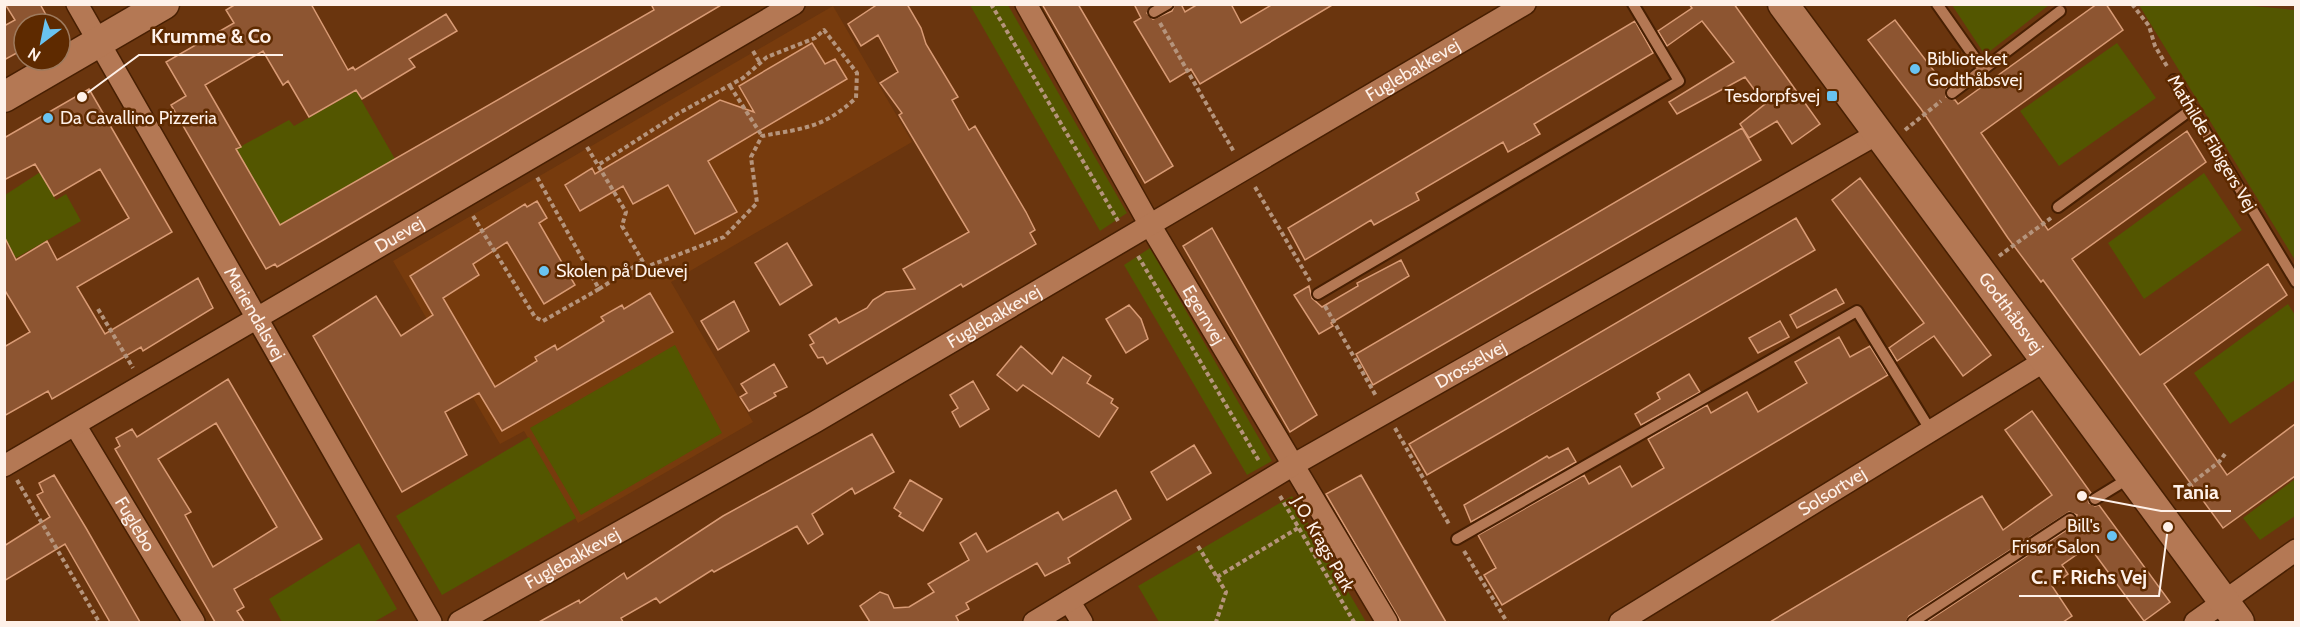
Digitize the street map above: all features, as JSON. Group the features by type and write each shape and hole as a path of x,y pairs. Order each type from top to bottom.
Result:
{"street":[{"name":"Mariendalsvej","path":"77,4 259,318 431,622"},
{"path":"4,97 164,4"},
{"name":"Duevej","path":"6,465 794,4"},
{"name":"Egernvej","path":"1026,4 1150,225 1387,622"},
{"name":"Fuglebakkevej","path":"459,622 815,422 1525,4"},
{"name":"Godthåbsvej","path":"1783,4 2231,612"},
{"name":"Drosselvej","path":"1034,622 1293,465 1386,412 1881,140"},
{"name":"Solsortvej","path":"1620,622 2046,360"},
{"name":"Fuglebo","path":"75,425 194,622"},
{"path":"2195,622 2231,612 2295,550"},
{"path":"1070,601 1082,622"}],"lane":[{"path":"1154,12 1168,4"},
{"path":"1318,294 1679,81 1633,4"},
{"path":"1937,4 1983,69"},
{"path":"1952,93 2060,11"},
{"name":"Mathilde Fibigers Vej","path":"2174,80 2295,282"},
{"path":"2058,207 2192,109"},
{"path":"1457,538 1857,311 1931,431"},
{"path":"2095,499 2131,477"},
{"path":"1913,622 2070,519"}],"path":[{"name":"Mathilde Fibigers Vej","path":"2132,4 2149,26 2155,46 2174,80"},
{"path":"1154,12 1507,622"},
{"path":"598,165 679,113 743,78 767,57 815,38 824,30 857,73 856,98 836,116 811,127 762,136"},
{"path":"730,86 762,136"},
{"path":"1881,140 1952,93"},
{"path":"578,131 626,212 622,226 646,267 724,237 757,203 751,157 762,136"},
{"path":"528,160 599,288"},
{"path":"462,199 535,317 543,321 643,261"},
{"path":"1978,270 2035,230"},
{"path":"98,309 144,385"},
{"path":"2156,510 2219,462 2224,454"},
{"path":"6,465 99,622"},
{"name":"J.O. Krags Park","path":"1270,480 1354,622"},
{"path":"1217,577 1298,528"},
{"path":"1188,530 1226,592 1216,622"}],"shaded area":[{"path":"970,5 1008,5 1127,213 1100,231"},
{"path":"1952,5 2049,5 1985,55"},
{"path":"2139,5 2241,5 2295,10 2295,260"},
{"name":"Skolen på Duevej","path":"833,6 912,142 671,282 753,422 578,523 524,431 500,444 393,261"},
{"path":"2117,43 2156,98 2059,166 2020,111"},
{"path":"356,91 395,159 280,225 236,149 289,120 294,126"},
{"path":"48,167 51,172 43,178 56,200 66,194 81,221 16,258 5,241 5,195"},
{"path":"2204,173 2242,230 2144,299 2108,243"},
{"path":"1150,248 1272,461 1247,475 1124,265"},
{"path":"2288,304 2295,315 2295,380 2230,424 2194,373"},
{"path":"675,345 722,433 581,515 530,428"},
{"path":"529,437 576,518 442,595 396,516"},
{"path":"2295,479 2295,516 2260,540 2243,518"},
{"path":"1292,496 1366,622 1159,622 1138,586"},
{"path":"359,543 397,609 374,622 282,622 269,599"}],"building":[{"path":"5,4 40,4 44,12 12,12 12,15"},
{"path":"236,4 311,4 348,70 353,67 355,70 446,14 457,31 409,59 415,67 362,99 356,90 309,117 288,81 283,85 263,51 205,85 241,147 236,149 280,225 654,10 651,4 723,4 277,267 275,264 266,269 171,105 186,96 166,62 234,23 226,10"},
{"path":"878,4 907,4 921,28 926,44 958,97 952,100 969,130 975,126 1026,212 1035,230 1030,233 1036,244 963,287 961,284 827,364 823,357 818,358 810,345 814,343 809,335 836,318 839,323 867,308 873,300 886,292 915,289 903,269 969,232 899,115 902,113 880,83 898,72 878,35 861,46 848,24"},
{"path":"1042,4 1078,4 1173,166 1145,183"},
{"path":"1134,4 1152,4 1147,13 1153,19 1172,11 1175,4 1181,4 1185,12 1198,4 1231,4 1241,23 1273,4 1334,4 1200,84 1191,69 1170,82 1134,22 1141,18"},
{"path":"1689,4 1734,4 1820,124 1792,144 1777,121 1749,138 1740,124 1765,104 1745,77 1677,114 1669,102 1734,62 1702,21 1667,46 1658,31 1692,8"},
{"path":"2097,4 2106,4 2123,30 1981,133 2048,230 2187,131 2206,162 2072,259 2140,355 2268,264 2287,295 2164,384 2227,475 2295,424 2295,476 2223,528 2043,280 2041,282 2008,238 1921,109 1868,40 1895,20 1947,88 1946,97 1955,100 1958,104"},
{"path":"1635,21 1653,53 1534,124 1540,134 1508,152 1503,142 1416,193 1419,200 1374,225 1371,220 1305,260 1288,228"},
{"path":"12,22 12,56 4,60 4,26"},
{"path":"812,43 825,64 835,59 847,79 708,161 737,212 695,234 668,185 633,204 623,186 580,211 565,185 592,168 595,174 720,100 754,112 739,86"},
{"path":"89,89 172,232 77,287 105,334 198,278 213,308 143,351 141,347 52,399 48,391 4,416 4,347 30,332 4,289 4,236 16,260 47,241 57,260 129,218 100,169 54,196 35,164 4,180 4,138"},
{"path":"1742,128 1761,160 1373,385 1356,354"},
{"path":"1860,178 1991,355 1963,376 1934,336 1897,361 1889,348 1924,323 1832,200"},
{"path":"537,201 547,218 539,223 575,285 544,304 507,242 473,264 479,275 443,298 495,387 537,361 535,357 555,345 557,350 604,321 601,317 622,305 624,309 650,293 673,332 502,431 479,393 445,412 467,455 402,492 313,336 376,296 401,336 433,315 410,276 525,204 527,207"},
{"path":"1796,218 1815,250 1427,475 1409,444"},
{"path":"1212,228 1317,415 1290,432 1183,246"},
{"path":"787,243 812,285 780,305 755,263"},
{"path":"1401,260 1409,276 1331,323 1333,326 1319,334 1294,295 1309,286 1312,298 1322,307 1358,286 1357,283"},
{"path":"1836,289 1844,303 1797,328 1790,315"},
{"path":"734,301 749,331 718,350 701,321"},
{"path":"1129,305 1141,319 1148,339 1126,353 1106,319"},
{"path":"1780,321 1789,337 1758,353 1749,338"},
{"path":"1839,337 1850,357 1870,346 1888,375 1502,605 1484,575 1496,568 1478,535 1584,475 1589,484 1620,466 1632,487 1664,468 1648,439 1707,405 1711,413 1747,392 1758,412 1807,383 1795,362"},
{"path":"1021,346 1052,374 1063,357 1091,376 1087,383 1113,399 1111,403 1118,408 1099,437 1023,385 1017,391 997,375"},
{"path":"774,364 787,387 774,393 776,396 749,411 740,397 747,393 741,384"},
{"path":"1689,374 1700,392 1641,425 1635,414 1660,399 1657,393"},
{"path":"228,379 322,539 234,589 244,607 237,611 244,622 215,622 115,449 120,446 116,438 132,429 137,437","holes":["216,423 277,527 213,567 185,515 191,512 158,459"]},
{"path":"973,381 989,409 960,427 952,412 958,408 950,395"},
{"path":"2032,411 2091,493 2089,503 2099,505 2170,602 2144,621 2089,546 2062,565 2068,574 2052,586 2072,616 2063,622 1926,622 2074,525 2077,515 2069,512 1909,616 1906,622 1770,622 1982,496 2003,530 2052,495 2005,430"},
{"path":"872,434 894,472 855,494 852,488 812,514 823,534 808,544 797,526 714,572 712,570 660,603 656,598 621,618 623,622 539,622 579,600 580,603 624,573 627,579 723,516"},
{"path":"1194,445 1211,473 1167,500 1151,472"},
{"path":"1568,448 1576,462 1471,522 1464,505 1547,456 1549,458"},
{"path":"54,475 140,622 110,622 65,544 4,581 4,546 50,517 37,495 43,492 39,483"},
{"path":"1361,475 1446,622 1401,622 1326,494"},
{"path":"910,480 942,499 923,531 899,516 901,513 894,508"},
{"path":"1116,490 1131,519 1068,558 1070,563 1045,576 1037,563 966,603 969,609 956,616 959,622 870,622 860,606 880,592 888,595 894,608 909,607 934,592 928,584 969,560 960,543 976,533 987,552 1058,512 1063,520"}],"place":[{"name":"Biblioteket Godthåbsvej","path":"1915,69"},
{"name":"Tesdorpfsvej","path":"1832,96"},
{"name":"Krumme & Co","path":"82,97"},
{"name":"Da Cavallino Pizzeria","path":"48,118"},
{"name":"Skolen på Duevej","path":"544,271"},
{"name":"Tania","path":"2082,496"},
{"name":"C. F. Richs Vej","path":"2168,527"},
{"name":"Bill's Frisør Salon","path":"2112,536"}]}
